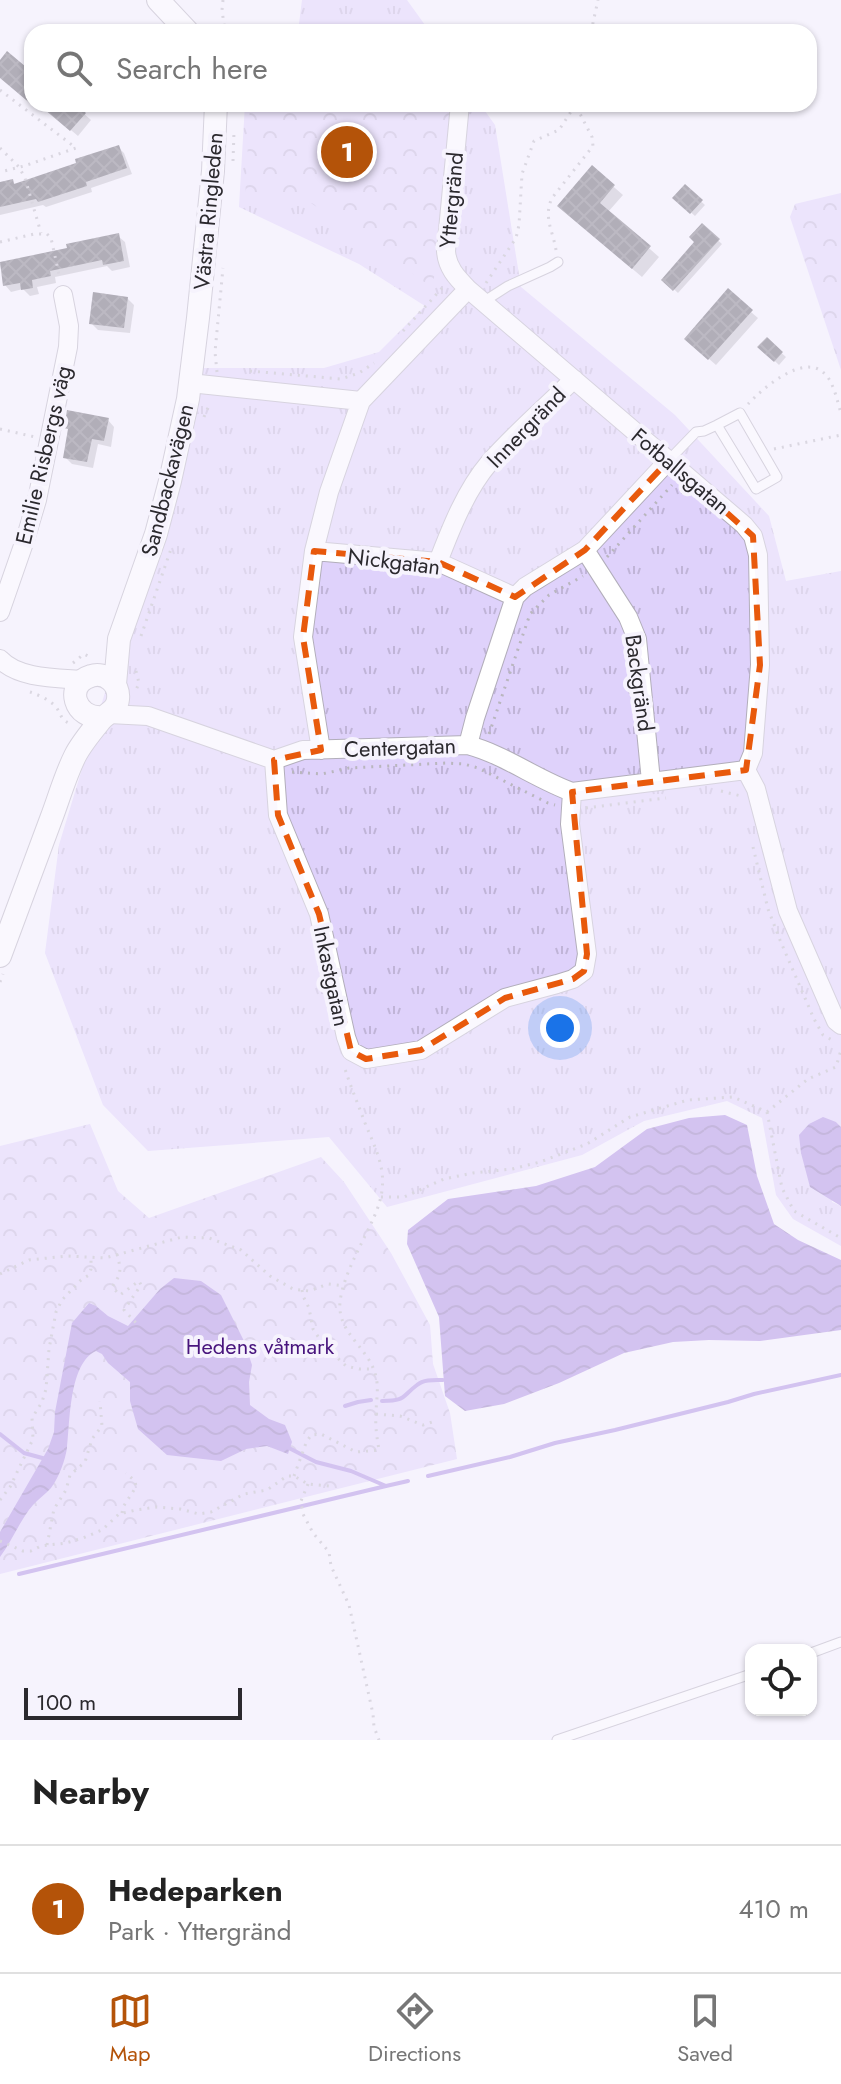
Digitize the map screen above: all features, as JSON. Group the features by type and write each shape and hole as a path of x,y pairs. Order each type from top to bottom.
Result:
{"street":[{"path":"158,0 180,24"},
{"name":"Västra Ringleden","path":"198,318 216,112"},
{"name":"Yttergränd","path":"459,112 446,251 454,275 468,289"},
{"path":"321,750 303,637 314,551 329,492 361,401 468,289"},
{"name":"Fotballsgatan","path":"468,289 489,298 574,379 753,536 758,555 760,665 750,778 788,911 836,1021 841,1025"},
{"name":"Emilie Risbergs väg","path":"0,612 37,500 68,347 69,326 63,295"},
{"name":"Sandbackavägen","path":"116,687 119,639 170,481 190,383 198,318"},
{"name":"Innergränd","path":"438,562 465,502 488,464 574,379"},
{"path":"190,383 361,401"},
{"path":"476,747 475,718 515,597 525,587 585,550 675,467"},
{"name":"Backgränd","path":"585,550 628,617 637,639 651,781"},
{"name":"Nickgatan","path":"314,551 438,562 515,597"},
{"name":"Sandbackavägen","path":"82,691 119,639"},
{"path":"0,659 5,664 82,691"},
{"path":"0,956 75,754 82,691 104,676 148,716 275,767"},
{"path":"75,754 117,704 116,687"},
{"path":"82,691 89,717 148,716"},
{"name":"Centergatan","path":"275,767 303,750 476,747 552,784 571,799"},
{"name":"Inkastgatan","path":"275,767 278,815 319,914 346,1037 351,1051 366,1059 421,1050 505,998 573,979 584,971 587,954 570,824 571,799"},
{"path":"571,799 651,781 750,778"}],"lane":[{"path":"489,298 558,262"},
{"path":"675,467 696,432 740,413 777,477 756,489 717,425"},
{"path":"817,1651 841,1642"},
{"path":"557,1740 745,1676"}],"path":[{"path":"223,0 224,24"},
{"path":"593,24 598,0"},
{"path":"0,90 24,108"},
{"path":"0,172 76,148 29,112"},
{"path":"489,298 485,285 516,238 522,174 534,141 559,130 571,112"},
{"path":"558,262 555,240 548,224 549,204 593,146 580,112"},
{"path":"0,148 19,167 25,178 41,233"},
{"path":"0,242 47,234 51,238 63,295"},
{"path":"395,340 454,275"},
{"path":"246,371 341,379 359,373 375,362"},
{"path":"740,413 775,381 797,369 813,367 823,372 830,381 841,413"},
{"path":"0,429 48,438"},
{"path":"763,452 841,435"},
{"path":"478,768 476,747 530,614 549,595 603,561 675,467"},
{"path":"275,767 322,774 349,768 464,764 548,803 571,799 586,808 672,797"},
{"path":"712,792 741,796 750,778"},
{"path":"767,1112 808,1079 836,1067 841,1050"},
{"path":"294,1476 311,1435 321,1434 356,1452 379,1450 376,1376 362,1348 347,1332 340,1317 340,1300 380,1197 383,1178 381,1159 342,1061"},
{"path":"380,1197 404,1197 444,1179 540,1162 587,1144 630,1117 688,1100 733,1097 767,1112"},
{"path":"767,1112 782,1188 794,1211 841,1238"},
{"path":"0,1274 29,1260 67,1256 105,1258 182,1237 209,1238 241,1250 270,1276 293,1289 309,1291 328,1284 345,1286"},
{"path":"117,1254 121,1270 112,1287 120,1295 139,1281 141,1285 124,1310 138,1325"},
{"path":"0,1500 10,1487 33,1439 32,1418 46,1389 56,1312 62,1300 89,1275 91,1257"},
{"path":"302,1290 313,1329 323,1344 346,1366 373,1369"},
{"path":"47,1545 54,1509 66,1490 70,1475 85,1462 92,1439 102,1426 100,1401"},
{"path":"376,1414 400,1416 423,1425 435,1421"},
{"path":"122,1513 136,1487 135,1481 126,1473"},
{"path":"0,1541 23,1551 83,1538 102,1530 122,1513 157,1507 199,1514 211,1512 244,1494 267,1490 287,1476 294,1476 308,1484 330,1486"},
{"path":"308,1484 301,1501 303,1514 313,1533 329,1552 331,1566 349,1605 379,1740"}],"highlighted area":[{"path":"668,461 753,536 760,665 746,770 572,792 587,954 584,971 573,979 505,998 421,1050 366,1059 351,1051 319,914 278,815 274,760 321,750 303,637 314,551 438,562 515,597 585,550"}],"green space":[{"path":"302,0 407,0 424,24 299,24"},
{"path":"245,112 486,112 495,125 521,287 675,415 769,516 786,581 841,571 841,1127 836,1122 832,1202 841,1206 841,1246 793,1219 776,1195 762,1118 727,1101 644,1121 582,1155 387,1207 329,1137 148,1151 103,1105 45,953 59,845 203,368 324,368 379,352 425,306 359,264 239,207"},
{"path":"250,112 450,112 433,288 311,203 245,200"},
{"path":"841,193 841,370 790,217 795,204"},
{"name":"Hedens våtmark","path":"90,1124 118,1191 149,1218 321,1157 344,1182 391,1253 430,1325 433,1364 450,1413 457,1459 0,1574 0,1146"}],"water":[{"path":"725,1115 747,1125 757,1176 774,1224 798,1240 841,1260 841,1330 760,1341 673,1342 624,1353 504,1404 465,1411 445,1396 439,1317 407,1244 408,1230 448,1199 536,1186 595,1167 647,1129 689,1118"},
{"path":"823,1117 841,1127 841,1206 810,1187 801,1153 799,1135 809,1124"},
{"path":"174,1278 201,1281 221,1295 244,1341 252,1365 250,1405 269,1419 285,1425 292,1442 288,1454 267,1446 246,1449 221,1461 167,1455 138,1429 130,1401 130,1382 96,1351 80,1368 76,1380 67,1448 59,1474 51,1488 28,1511 0,1557 0,1532 48,1449 54,1432 72,1323 89,1303 128,1326 160,1289"}],"building":[{"path":"7,51 24,65 24,98 0,78 0,60"},
{"path":"47,112 85,112 70,131"},
{"path":"119,145 127,168 86,182 87,186 38,202 36,199 0,207 0,182 13,179 14,184"},
{"path":"592,165 615,185 600,203 651,246 632,269 557,206"},
{"path":"685,184 703,200 690,214 672,198"},
{"path":"702,223 720,239 673,291 661,280 694,242 689,237"},
{"path":"119,233 124,261 103,265 102,260 50,271 51,276 32,280 33,288 21,290 20,283 3,286 0,262"},
{"path":"728,288 753,310 708,360 684,339"},
{"path":"93,292 128,297 124,328 89,324"},
{"path":"767,337 783,352 774,362 757,347"},
{"path":"67,410 109,418 104,441 92,439 87,462 63,458 68,429 64,428"}],"waterway":[{"path":"428,1476 841,1375"},
{"path":"382,1401 399,1399 423,1382 443,1380"},
{"path":"345,1406 371,1400"},
{"path":"0,1434 24,1453 46,1459"},
{"path":"289,1448 316,1462 351,1471 386,1486 408,1481"},
{"path":"19,1574 386,1486"}],"place":[{"name":"Hedeparken","path":"347,152"}]}
